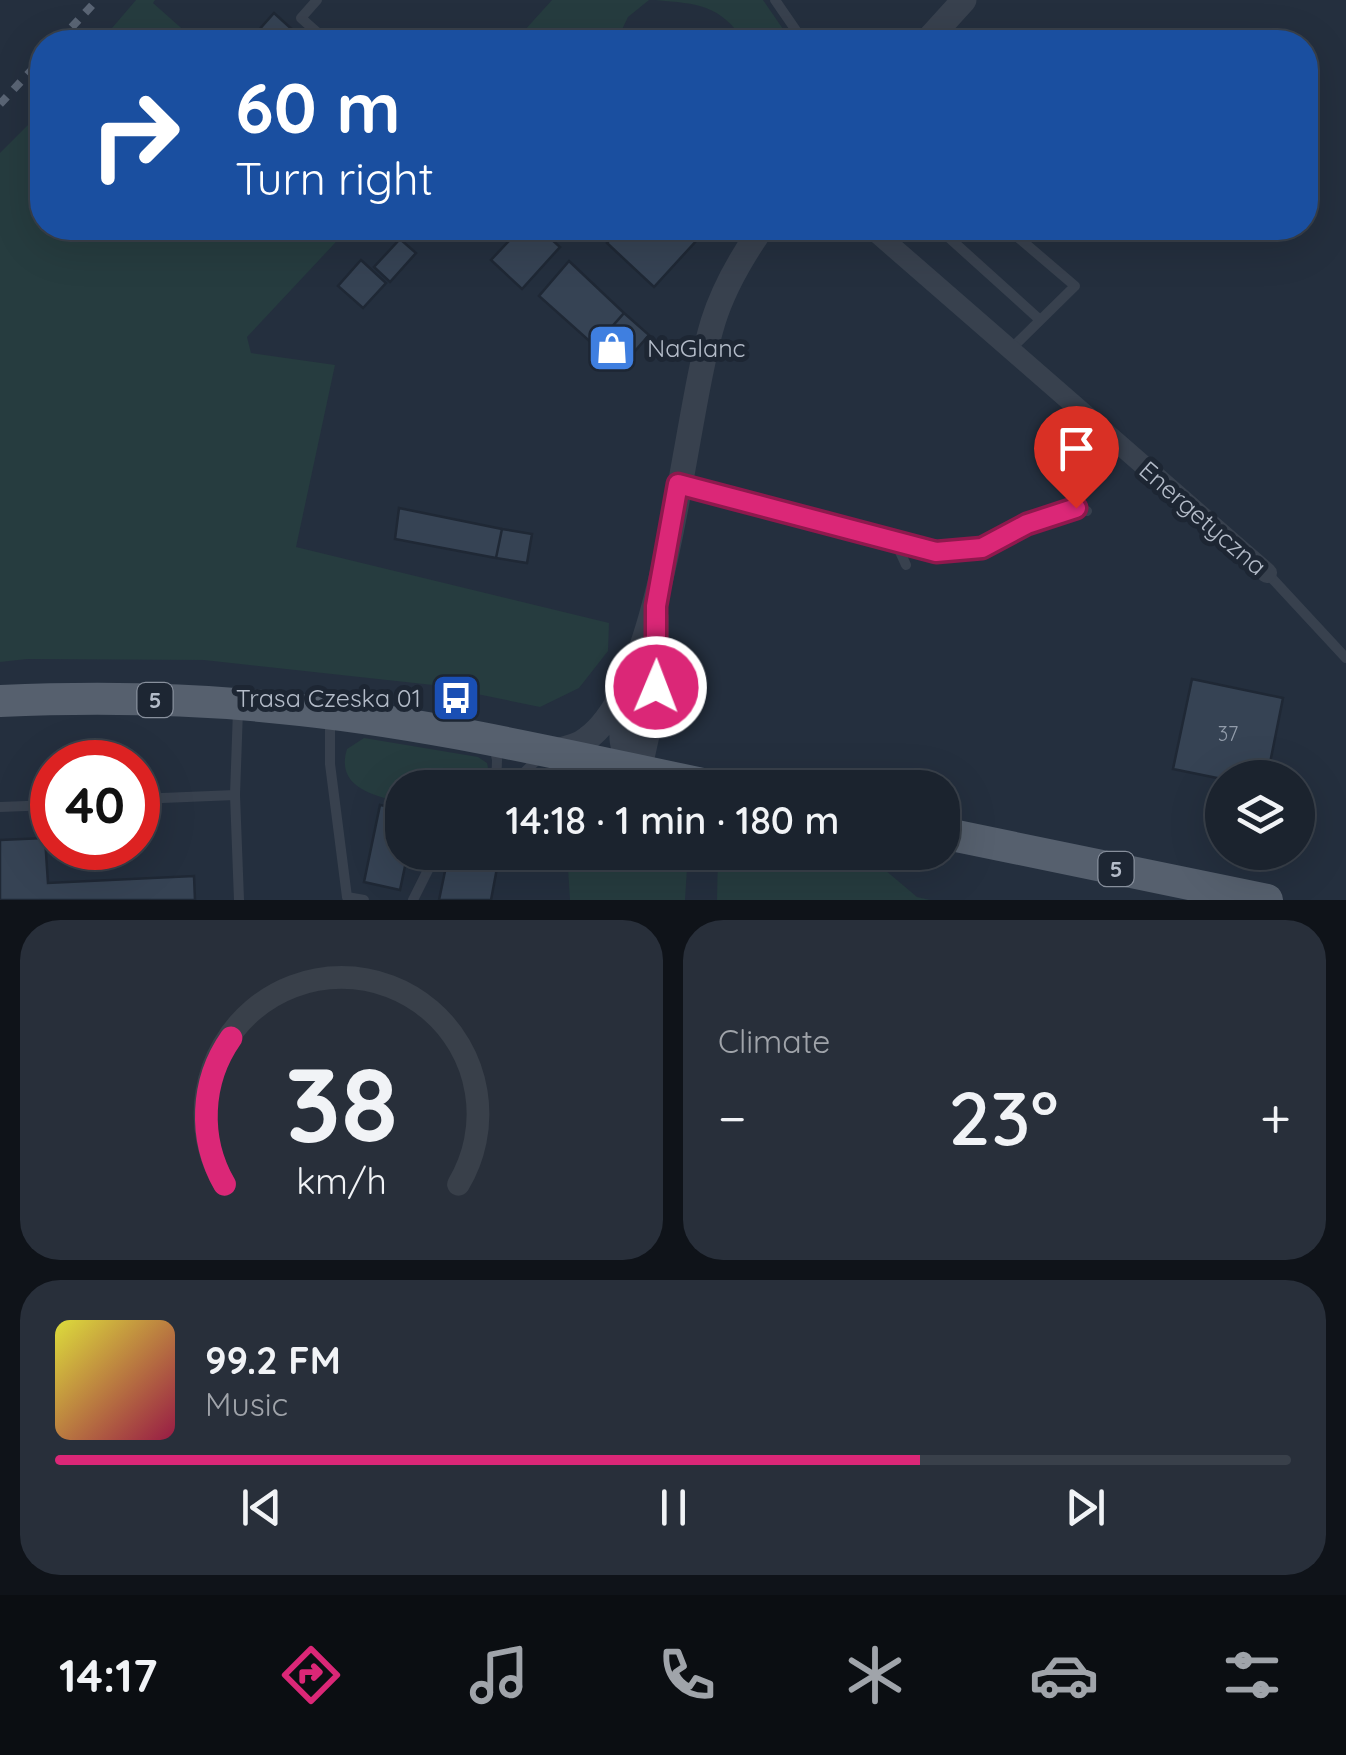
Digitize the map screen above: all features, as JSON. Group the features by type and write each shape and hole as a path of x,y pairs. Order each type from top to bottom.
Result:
{"main road":[{"name":"5","path":"0,701 127,698 239,704 331,714 639,770"},
{"name":"5","path":"960,837 1267,900"}],"street":[{"path":"937,30 964,0"},
{"path":"546,752 589,738 618,704 628,682 656,606 714,318 753,240"},
{"name":"Energetyczna","path":"885,240 1267,573"},
{"path":"628,682 621,744 628,760 639,770 656,695 656,606"}],"lane":[{"path":"314,30 301,18 317,0"},
{"path":"775,0 796,30"},
{"path":"952,240 1040,320"},
{"path":"1010,349 1075,286 1021,240"},
{"path":"678,484 936,552 962,551 1005,538 1058,512 1076,508 1088,512"},
{"path":"896,542 906,565"},
{"name":"Energetyczna","path":"1267,573 1346,658"},
{"path":"239,704 235,795 239,900"},
{"path":"331,714 330,764 347,897 364,900"},
{"path":"493,741 497,770"},
{"path":"527,770 546,752"},
{"path":"160,799 235,795"},
{"path":"0,807 30,805"},
{"path":"413,900 428,870"}],"green space":[{"path":"136,0 155,0 153,3 183,30 110,30"},
{"path":"552,0 649,0 628,17 622,30 525,30"},
{"path":"655,0 763,0 784,30 736,30 717,13 684,3"},
{"path":"30,123 30,240 338,240 247,337 251,353 335,365 296,547 609,623 608,651 579,688 540,707 433,685 204,660 0,662 0,153"},
{"path":"364,738 478,757 487,763 488,770 385,770 385,798 352,781 345,762 347,749"},
{"path":"568,870 687,870 685,900 570,900"},
{"path":"718,870 885,870 917,897 930,900 717,900"}],"building":[{"path":"274,13 293,30 259,30"},
{"path":"399,240 416,253 390,282 374,267"},
{"path":"510,240 552,240 560,247 522,289 491,260"},
{"path":"610,240 697,240 654,287 607,243"},
{"path":"361,260 386,283 363,308 338,286"},
{"path":"569,261 624,313 595,346 539,296"},
{"path":"624,313 649,335 620,368 595,346"},
{"path":"399,508 502,529 496,558 395,539"},
{"path":"502,529 532,534 527,563 496,558"},
{"path":"1192,679 1283,698 1271,760 1205,760 1205,776 1173,769"},
{"path":"380,805 385,806 385,870 404,870 400,890 364,882"},
{"path":"30,839 30,870 47,870 48,883 194,876 195,900 0,900 0,840"},
{"path":"445,870 497,870 491,900 439,900"}],"railway":[{"path":"69,30 97,0"},
{"path":"0,104 30,72"}],"place":[{"name":"NaGlanc","path":"612,348"},
{"name":"Trasa Czeska 01","path":"456,698"}],"route":[{"path":"656,687 656,606 678,484 936,552 982,548 1027,524 1076,508"}]}
